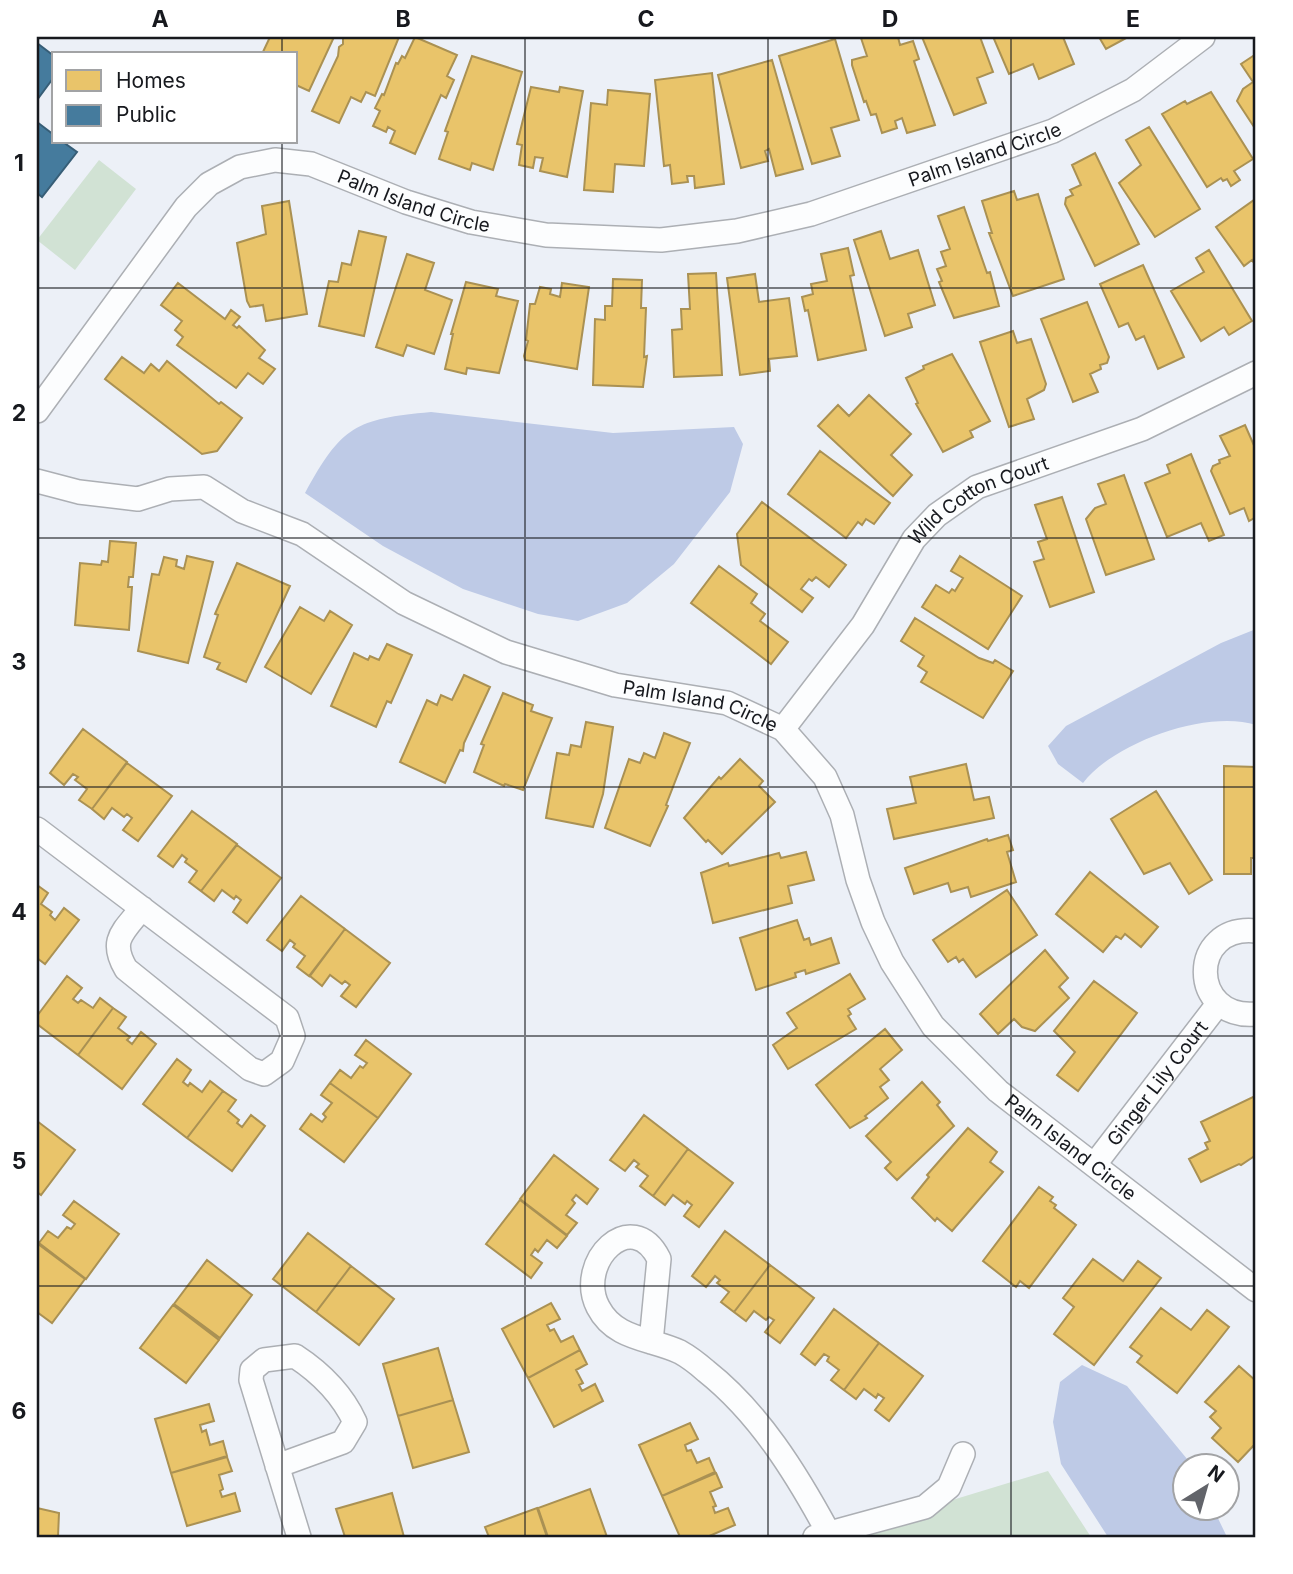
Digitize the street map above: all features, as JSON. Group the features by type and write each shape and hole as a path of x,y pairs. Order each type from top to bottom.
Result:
{"street":[{"name":"Palm Island Circle","path":"37,411 186,207 209,184 240,167 275,160 311,164 406,202 471,222 546,236 661,240 737,231 811,214 1053,131 1133,90 1203,37"},
{"name":"Wild Cotton Court","path":"783,729 863,625 914,539 937,514 977,487 1142,429 1256,373"},
{"name":"Palm Island Circle","path":"37,481 79,492 138,499 170,489 204,487 242,511 302,534 404,603 506,652 615,685 727,704 783,729 825,777 842,814 858,880 873,922 914,1000 933,1026 983,1078 1256,1290"},
{"path":"37,829 142,908 287,1018 293,1036 282,1061 264,1074 250,1069 126,970 117,953 119,939 142,908"},
{"path":"1256,931 1230,933 1210,952 1205,979 1218,1004 1230,1011 1256,1014"},
{"name":"Ginger Lily Court","path":"1096,1164 1218,1004"},
{"path":"652,1342 681,1353 730,1391 794,1471 822,1535 925,1507 949,1487 963,1454"},
{"path":"277,1466 343,1442 355,1422 346,1403 314,1368 295,1356 264,1360 252,1370 251,1380 277,1466 299,1537"}],"green space":[{"path":"99,160 136,189 75,270 37,240"},
{"path":"1048,1471 1091,1537 831,1537"}],"water":[{"path":"431,412 613,433 734,427 743,444 730,492 674,564 627,603 578,621 538,614 463,589 383,546 305,493 330,453 353,430 384,418"},
{"path":"1256,629 1256,725 1236,721 1213,722 1163,733 1116,754 1083,783 1058,764 1048,746 1066,726 1221,643"},
{"path":"1082,1365 1127,1386 1181,1452 1170,1452 1170,1522 1220,1522 1227,1537 1108,1537 1061,1464 1053,1422 1060,1382"}],"building: Homes":[{"path":"270,37 334,37 309,91 298,86 298,52 263,52"},
{"path":"343,37 399,37 375,96 366,92 361,102 351,97 339,123 312,111 338,56"},
{"path":"415,37 457,55 447,76 454,80 446,98 441,95 415,154 390,143 395,131 388,127 386,132 373,126 380,111 375,108 382,94 384,95 396,63 398,64 402,56 405,58"},
{"path":"898,37 900,45 913,41 919,59 914,61 935,125 907,133 902,118 895,121 897,128 882,133 876,114 871,115 866,101 864,102 852,65 852,60 867,56 861,38"},
{"path":"922,37 980,37 993,72 977,78 986,103 954,115"},
{"path":"1063,37 1074,64 1039,79 1033,64 1009,74 994,39"},
{"path":"1099,37 1128,37 1106,49"},
{"path":"835,39 859,120 831,128 840,156 812,164 779,56"},
{"path":"1256,54 1256,130 1237,101 1243,89 1253,82 1241,64"},
{"path":"472,56 522,72 493,170 472,163 470,170 439,159 448,132 445,131"},
{"path":"772,60 803,169 776,176 769,149 765,151 768,161 741,168 718,75"},
{"path":"712,73 724,184 695,188 694,176 687,176 688,182 672,184 670,165 664,166 655,80"},
{"path":"531,87 559,92 560,87 583,91 567,177 540,171 543,158 535,157 533,168 519,165 522,145 517,144"},
{"path":"608,90 650,94 644,166 615,164 613,192 584,190 591,103 607,105"},
{"path":"1211,92 1253,159 1234,171 1240,180 1231,186 1227,179 1223,181 1221,178 1207,187 1162,114 1185,101 1187,104"},
{"path":"1149,127 1200,209 1155,237 1119,183 1141,165 1126,140"},
{"path":"1095,153 1139,244 1095,266 1065,204 1066,198 1073,195 1070,190 1081,185 1072,165"},
{"path":"1014,191 1017,200 1038,194 1064,279 1013,296 989,233 992,233 982,201"},
{"path":"1254,200 1256,266 1252,260 1244,266 1216,227"},
{"path":"289,201 307,314 266,321 263,305 250,307 247,301 237,243 266,234 262,206"},
{"path":"964,207 987,273 990,272 999,306 954,318 939,282 942,281 937,269 946,266 941,252 950,249 938,216"},
{"path":"359,231 386,237 364,336 319,326 329,281 338,282 342,263 351,265"},
{"path":"881,231 890,259 918,250 935,305 908,314 912,327 885,336 854,240"},
{"path":"848,248 854,275 850,276 866,350 818,360 808,310 805,311 802,297 813,294 811,284 827,281 821,254"},
{"path":"1209,250 1252,321 1229,335 1224,327 1201,341 1171,291 1204,272 1196,258"},
{"path":"407,254 434,263 425,290 452,300 434,354 407,345 403,356 376,347"},
{"path":"1143,265 1184,357 1158,369 1144,336 1136,340 1128,323 1119,327 1100,284"},
{"path":"716,273 722,375 674,377 672,330 682,329 681,309 690,309 688,274"},
{"path":"755,274 759,302 789,298 797,356 769,359 770,371 740,375 727,278"},
{"path":"613,279 642,280 641,308 646,308 644,357 647,356 643,387 593,385 595,319 605,320 605,306 612,306"},
{"path":"466,282 498,289 496,296 518,301 499,373 467,368 466,374 445,369 451,334"},
{"path":"178,283 225,319 231,310 240,317 233,325 237,328 239,326 265,350 259,358 275,369 263,384 248,373 236,388 177,345 183,337 175,330 182,321 161,305"},
{"path":"562,283 589,287 577,369 525,360 524,356 528,341 530,304 535,304 540,287 551,289 550,294 560,297"},
{"path":"1087,302 1109,357 1107,363 1100,365 1101,369 1090,374 1098,392 1073,402 1041,319"},
{"path":"1013,331 1017,343 1031,339 1046,384 1044,390 1027,399 1034,419 1009,427 980,342"},
{"path":"952,354 990,421 970,431 973,437 943,452 916,404 918,403 906,378 924,369 923,366"},
{"path":"122,357 144,373 151,364 159,371 167,361 219,404 221,402 242,418 217,451 202,454 105,379"},
{"path":"869,395 911,434 891,455 912,475 893,496 818,426 838,405 849,416"},
{"path":"1245,425 1256,450 1256,517 1249,521 1244,508 1230,514 1211,471 1213,466 1220,463 1219,460 1230,456 1220,436"},
{"path":"820,451 890,503 874,524 866,519 862,525 858,522 846,538 788,494"},
{"path":"1191,454 1224,535 1209,541 1201,523 1167,537 1145,483 1170,473 1167,465"},
{"path":"1124,475 1154,559 1106,575 1086,519 1095,508 1106,504 1098,484"},
{"path":"1062,497 1094,592 1050,607 1034,562 1044,559 1038,542 1047,539 1035,505"},
{"path":"762,502 846,565 829,587 816,577 812,581 809,579 801,589 813,598 802,612 741,565 737,534"},
{"path":"110,541 136,543 133,577 129,577 128,587 132,587 129,630 75,625 80,563 101,565 102,561 108,562"},
{"path":"187,556 213,562 188,663 138,651 152,574 159,575 164,557 177,560 176,566 184,569"},
{"path":"960,556 1022,596 988,649 922,607 936,585 949,593 952,589 955,591 963,578 951,571"},
{"path":"237,563 290,586 246,682 217,669 220,663 204,657 218,615 215,614"},
{"path":"719,566 757,594 751,603 765,614 760,621 788,642 771,664 691,603"},
{"path":"300,607 324,621 330,611 352,625 311,694 265,667"},
{"path":"915,618 979,658 993,663 995,660 1013,671 983,718 921,682 927,672 918,666 924,656 901,641"},
{"path":"387,644 412,655 391,703 387,701 376,727 331,706 354,653 368,660 370,656 379,660"},
{"path":"464,675 490,687 464,743 463,751 460,750 445,783 400,762 427,700 437,705 441,695 452,700"},
{"path":"503,693 533,705 531,711 552,718 523,790 505,784 504,786 474,772 484,745 481,744"},
{"path":"586,722 613,727 603,794 593,827 546,818 557,753 569,755 571,745 581,747"},
{"path":"83,729 127,762 92,809 79,800 87,789 75,780 78,777 73,774 64,785 50,773"},
{"path":"664,733 690,743 666,805 668,806 650,846 605,828 629,759 640,763 644,753 655,758"},
{"path":"740,759 763,781 759,786 775,802 722,854 708,840 706,842 684,818 719,777 721,779"},
{"path":"127,763 172,796 138,841 123,830 132,818 127,814 124,817 112,808 104,819 92,809"},
{"path":"966,764 974,800 989,797 994,818 894,839 887,809 916,803 910,777"},
{"path":"1224,766 1256,767 1256,858 1251,858 1251,874 1224,874"},
{"path":"1156,791 1212,880 1189,894 1170,863 1144,874 1111,819"},
{"path":"192,811 237,844 201,891 189,882 197,871 185,862 187,859 182,855 173,867 158,856"},
{"path":"1008,835 1013,850 1007,852 1016,882 971,897 968,887 951,892 948,883 914,894 905,868 987,839 988,841"},
{"path":"237,845 281,878 247,923 233,912 241,900 236,896 234,899 222,890 214,901 201,891"},
{"path":"806,852 814,880 788,886 792,903 713,923 701,873 728,863 729,866 779,853 781,858"},
{"path":"1090,872 1158,927 1141,947 1125,934 1121,939 1116,936 1103,952 1056,914"},
{"path":"37,885 48,893 41,904 52,912 50,915 55,920 64,908 79,920 45,964 37,958"},
{"path":"1007,890 1037,935 976,977 963,959 959,962 956,957 948,962 933,940"},
{"path":"301,896 345,929 309,976 297,967 305,956 293,947 295,944 290,940 282,951 267,940"},
{"path":"797,920 804,940 809,938 811,945 831,938 839,963 806,974 805,970 795,973 796,977 756,990 740,938"},
{"path":"345,929 390,963 356,1007 341,996 350,985 345,981 342,984 330,975 322,986 310,976"},
{"path":"1045,950 1068,978 1059,987 1069,998 1035,1031 1022,1027 1014,1019 998,1034 980,1014"},
{"path":"850,974 865,999 848,1009 851,1014 848,1016 856,1029 788,1069 773,1045 797,1028 787,1013"},
{"path":"67,976 82,988 73,999 78,1003 81,1000 93,1008 100,998 113,1008 78,1055 37,1024 37,1016"},
{"path":"1094,981 1137,1013 1078,1091 1057,1075 1075,1052 1054,1031"},
{"path":"113,1008 126,1017 118,1028 130,1037 127,1040 132,1044 141,1032 156,1044 122,1089 78,1055"},
{"path":"885,1029 902,1050 880,1069 889,1080 880,1087 888,1098 865,1116 867,1118 850,1128 816,1085"},
{"path":"366,1040 411,1074 378,1118 330,1083 340,1070 351,1078 360,1066 363,1068 367,1063 355,1055"},
{"path":"177,1059 191,1070 183,1082 188,1086 190,1083 202,1092 210,1081 223,1091 187,1138 143,1104"},
{"path":"922,1082 940,1102 937,1105 954,1126 897,1180 885,1168 891,1162 866,1136"},
{"path":"330,1083 378,1118 344,1162 300,1129 311,1114 322,1122 326,1117 323,1114 332,1103 321,1095"},
{"path":"223,1091 236,1100 228,1111 239,1120 237,1123 242,1127 251,1115 265,1126 232,1171 187,1138"},
{"path":"1255,1096 1256,1155 1241,1165 1201,1182 1189,1159 1208,1149 1205,1143 1210,1141 1201,1122"},
{"path":"644,1115 688,1149 653,1196 640,1186 648,1176 636,1167 639,1164 634,1160 625,1171 610,1160"},
{"path":"37,1121 75,1150 41,1195 37,1192"},
{"path":"968,1128 997,1152 990,1162 1003,1172 952,1231 937,1218 935,1221 912,1198 929,1177 927,1175"},
{"path":"688,1149 733,1183 699,1227 684,1216 692,1205 687,1201 685,1204 673,1195 665,1205 653,1196"},
{"path":"554,1155 598,1189 587,1204 576,1195 572,1200 575,1203 566,1215 577,1223 567,1235 520,1199"},
{"path":"1039,1187 1053,1197 1050,1201 1056,1205 1054,1208 1076,1225 1029,1288 1020,1281 1016,1287 983,1261"},
{"path":"520,1200 567,1236 557,1248 547,1240 538,1252 535,1249 531,1255 542,1263 531,1278 486,1244"},
{"path":"74,1201 119,1234 86,1279 39,1243 48,1231 58,1238 67,1227 71,1229 75,1224 63,1215"},
{"path":"725,1231 770,1265 734,1312 721,1302 729,1292 717,1283 720,1280 715,1276 706,1287 692,1276"},
{"path":"308,1233 351,1266 316,1312 273,1279"},
{"path":"38,1244 85,1279 52,1323 37,1312"},
{"path":"1093,1259 1123,1281 1138,1261 1161,1278 1094,1365 1054,1334 1074,1307 1063,1298"},
{"path":"207,1260 252,1295 220,1338 174,1304"},
{"path":"770,1265 814,1298 780,1343 765,1332 774,1320 769,1317 766,1320 754,1311 746,1321 734,1312"},
{"path":"351,1266 394,1299 359,1345 316,1312"},
{"path":"551,1303 560,1319 547,1325 550,1331 554,1329 561,1342 573,1336 580,1350 528,1378 502,1329"},
{"path":"173,1305 219,1340 186,1383 140,1348"},
{"path":"1161,1308 1191,1330 1207,1310 1229,1327 1177,1393 1137,1362 1142,1356 1130,1347"},
{"path":"834,1309 879,1343 844,1390 831,1380 839,1370 827,1361 829,1357 824,1354 815,1365 801,1354"},
{"path":"879,1343 923,1376 889,1421 875,1410 884,1398 878,1394 876,1398 864,1389 856,1399 844,1390"},
{"path":"438,1348 453,1400 398,1416 383,1364"},
{"path":"580,1350 587,1364 576,1370 583,1383 579,1385 582,1391 595,1384 603,1401 554,1427 528,1378"},
{"path":"1239,1366 1256,1381 1256,1443 1240,1460 1240,1452 1227,1452 1212,1438 1221,1428 1210,1417 1216,1411 1205,1402"},
{"path":"453,1400 469,1452 413,1468 398,1416"},
{"path":"209,1404 214,1421 200,1425 202,1432 206,1430 210,1445 223,1441 227,1456 171,1473 155,1419"},
{"path":"690,1423 698,1439 685,1445 687,1451 691,1450 697,1463 709,1458 715,1472 662,1496 639,1445"},
{"path":"227,1457 232,1471 219,1475 223,1489 220,1491 222,1497 235,1493 240,1511 187,1526 171,1473"},
{"path":"716,1473 722,1487 710,1492 716,1506 713,1507 715,1513 728,1508 735,1525 707,1537 680,1537 662,1496"},
{"path":"590,1489 607,1537 548,1537 538,1508"},
{"path":"392,1493 404,1537 345,1537 336,1509"},
{"path":"37,1508 59,1513 58,1537 37,1537"},
{"path":"537,1508 547,1537 489,1537 485,1527"}],"building: Public":[{"path":"37,43 52,54 52,80 37,100"},
{"path":"37,122 52,133 52,144 66,144 77,152 42,197 37,193"}]}
